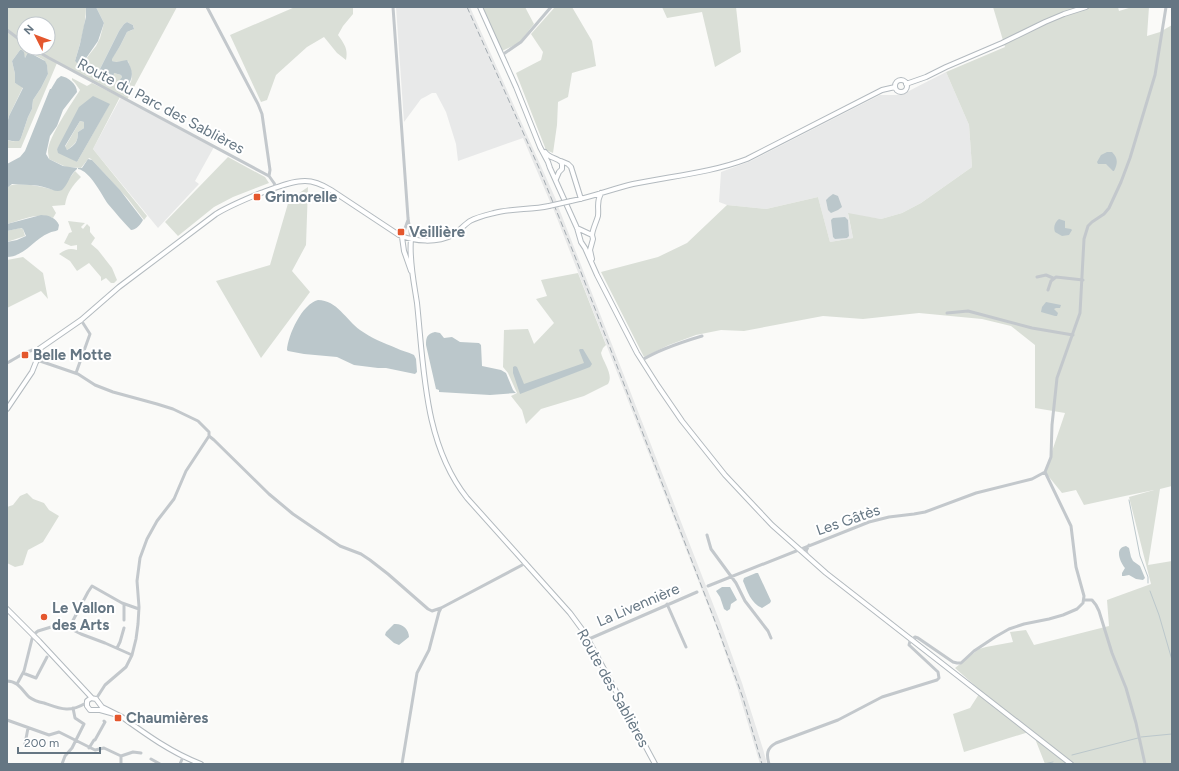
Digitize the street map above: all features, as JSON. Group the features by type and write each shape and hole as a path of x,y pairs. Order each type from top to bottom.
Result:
{"street":[{"path":"207,7 262,114 270,170 269,176"},
{"path":"394,7 413,276"},
{"path":"480,7 502,55 540,147 556,179 577,228 581,242 584,245 592,265 623,328 674,409 716,465 758,511 808,558 1071,764"},
{"path":"502,55 524,40 551,7"},
{"path":"906,84 926,78 952,64 1002,44 1045,22 1086,7"},
{"path":"769,764 767,753 770,747 776,742 838,720 882,697 937,680 938,672 909,645 911,640 915,637 953,662 957,663 961,662 979,647 1009,629 1068,614 1081,605 1084,600 1076,568 1072,526 1045,472 1051,457 1055,389 1057,378 1080,313 1085,232 1092,222 1104,214 1113,199 1130,158 1155,75 1166,7"},
{"path":"7,30 16,37"},
{"name":"Route du Parc des Sablières","path":"46,56 269,176 276,187"},
{"path":"895,87 895,83 898,80 904,80 906,84"},
{"path":"895,87 897,90 902,92 906,88 906,84"},
{"path":"7,362 29,351 39,349 81,320 119,287 210,218 226,208 276,187 304,181 322,184 404,237 430,240 449,236 456,233 473,220 495,213 549,206 581,199 634,184 703,172 736,163 747,159 882,90 895,87"},
{"path":"529,118 546,153 571,167 581,199"},
{"path":"550,168 551,162 555,159"},
{"path":"556,179 563,165 561,161"},
{"path":"550,168 554,172 571,169"},
{"path":"601,193 597,201 598,216 593,229 593,239 590,253 602,285"},
{"path":"588,197 597,201"},
{"path":"408,218 404,237 404,251 413,276"},
{"path":"577,228 592,235"},
{"path":"580,238 582,234 593,229"},
{"path":"584,245 591,243"},
{"path":"1037,277 1046,275 1053,278 1058,276 1083,280"},
{"name":"Route des Sablières","path":"413,276 427,397 439,446 445,462 461,490 570,613 589,639 655,764"},
{"path":"1048,290 1053,278"},
{"path":"947,313 968,311 1032,328 1073,335"},
{"path":"76,373 90,338 90,334 81,320"},
{"path":"642,360 690,339 702,336"},
{"path":"7,409 32,372 38,360 39,349"},
{"path":"38,360 76,373 95,384 114,392 157,404 198,421 209,432 209,436 269,494 293,514 340,546 361,554 370,560 428,609 436,613 438,618"},
{"path":"7,681 17,684 31,698 61,709 73,708 90,701 105,685 126,667 132,655 138,629 139,609 137,581 140,558 157,521 174,499 186,471 209,436"},
{"name":"Les Gâtès","path":"708,586 869,522 888,517 925,512 976,493 1032,479 1045,472"},
{"path":"707,535 711,549 736,583 748,606 768,631 771,638"},
{"path":"808,558 806,551 809,545"},
{"path":"432,611 441,608 526,563"},
{"path":"69,628 92,586 124,604 139,609"},
{"name":"La Livennière","path":"589,639 697,592"},
{"path":"1084,600 1092,600 1099,611 1112,653 1126,688 1143,752 1144,764"},
{"path":"124,604 124,620"},
{"path":"667,604 686,647"},
{"path":"402,764 415,680 428,650 441,608"},
{"path":"7,609 86,693 90,701 91,710 100,710 118,715"},
{"path":"17,684 23,673 30,652 33,635 38,631 61,624 132,655"},
{"path":"117,648 124,628"},
{"path":"23,673 36,678 47,657"},
{"path":"90,701 118,715 169,749 201,764"},
{"path":"95,710 98,707 98,704"},
{"path":"62,764 65,756 72,748 84,724 75,718 73,708"},
{"path":"7,720 49,735 59,732 95,750 104,748 121,756 133,752 141,753"},
{"path":"89,748 95,740 105,722 104,721"},
{"path":"25,744 28,728"},
{"path":"121,756 121,764"},
{"path":"180,764 183,756"},
{"path":"150,759 160,764"}],"shaded area":[{"path":"7,7 86,7 84,28 75,61 82,64 96,46 104,23 96,7 177,7 127,100 57,63 21,148 7,148 7,140 14,141 21,138 32,109 33,100 48,74 47,66 44,60 37,56 56,56 56,16 16,16 16,56 12,61 15,74 15,83 23,87 9,116 7,124","holes":["127,22 133,25 134,28 127,32 112,58 112,61 115,62 128,61 132,73 131,81 122,90 117,88 122,77 121,75 114,73 113,81 108,84 97,75 124,24"]},
{"path":"86,7 96,7 104,23 98,41 82,64 78,64 75,61 86,17"},
{"path":"295,7 353,7 353,14 338,35 347,53 346,60 337,53 324,37 307,47 276,75 267,100 261,102 230,35"},
{"path":"396,7 470,7 557,202 551,204 523,138 458,161 456,144 446,112 436,93 432,93 421,99 404,122"},
{"path":"482,7 525,7 534,24 519,43 502,51"},
{"path":"555,7 572,7 592,41 596,66 572,73 568,97 558,102 557,125 553,153 546,150 516,73 541,60 543,52 531,34"},
{"path":"662,7 736,7 741,52 715,67 702,12 667,18"},
{"path":"993,7 1118,7 1119,11 1132,7 1149,7 1147,36 1160,32 1172,25 1172,486 1160,489 1148,565 1172,561 1172,764 1045,764 1032,731 964,752 953,714 970,708 981,691 955,668 979,649 1013,642 1010,632 1026,630 1034,645 1109,626 1107,600 1151,584 1129,497 1154,490 1084,505 1076,490 1062,493 1045,472 1065,413 1035,408 1035,345 1011,326 982,319 919,313 863,319 823,316 744,331 721,330 696,335 669,345 644,357 601,272 658,257 687,243 727,205 766,209 818,197 830,242 853,238 848,213 881,219 902,213 921,203 972,167 969,125 946,72 1005,47"},
{"path":"127,22 133,25 134,29 127,32 112,59 112,61 116,62 127,60 131,67 131,80 127,87 120,90 117,87 122,77 121,75 114,73 114,80 108,84 97,75 119,31"},
{"path":"16,56 25,56 25,58 26,56 36,56 45,61 48,74 33,100 32,109 19,141 7,140 7,124 9,116 23,88 15,83 15,74 12,61"},
{"path":"946,72 969,125 972,167 921,203 902,213 881,219 848,214 853,238 830,242 818,197 766,209 727,205 719,202 721,172 751,161 880,95 901,95"},
{"path":"61,76 72,81 77,89 77,92 63,110 57,126 50,136 46,154 49,159 63,166 77,169 64,188 60,191 30,185 12,184 7,188 7,164 20,157 25,151 50,89"},
{"path":"72,78 87,86 92,83 120,97 93,149 147,216 144,220 128,199 91,159 89,158 81,168 66,167 49,159 48,152 51,139 80,90","holes":["93,97 109,105 77,162 57,149"]},
{"path":"93,96 110,104 77,162 58,153 57,149 79,107","holes":["80,121 84,122 84,128 78,132 76,143 67,150 65,146"]},
{"path":"121,97 214,147 195,181 199,184 158,228 93,149"},
{"path":"80,121 84,122 84,128 78,132 76,142 67,150 65,147"},
{"path":"1107,152 1112,152 1115,156 1117,163 1114,171 1106,164 1098,164 1097,162 1101,155"},
{"path":"228,157 265,177 269,183 233,197 214,207 178,236 165,222"},
{"path":"88,159 92,160 120,190 143,220 140,225 133,230 131,230 108,204 91,178 78,169 82,168"},
{"path":"75,171 81,177 70,190 65,205 52,206 56,213 53,218 47,216 36,216 7,224 7,188 22,184 54,190 69,179"},
{"path":"308,187 306,245 292,271 310,292 261,358 216,281 270,265 289,200"},
{"path":"833,194 838,196 842,207 831,213 828,210 826,200"},
{"path":"558,206 720,622 742,683 767,764 760,764 737,687 717,629 553,208"},
{"path":"41,215 49,216 54,219 59,225 58,230 50,232 38,239 19,254 7,257 7,242 26,236 21,228 7,231 7,224"},
{"path":"845,217 848,220 849,236 847,238 835,239 833,237 831,220 833,218"},
{"path":"1059,219 1065,221 1065,228 1072,230 1069,235 1062,236 1055,232 1054,228"},
{"path":"68,221 85,223 81,227 83,229 87,224 90,227 90,232 95,238 91,244 98,250 112,268 117,280 114,283 111,283 106,278 101,281 101,277 89,263 77,271 70,261 59,254 68,249 77,250 77,245 71,246 64,243 69,233 72,232"},
{"path":"20,228 23,229 25,236 7,242 7,231"},
{"path":"23,257 43,273 48,299 41,291 7,308 7,260"},
{"path":"578,273 606,345 601,353 609,373 610,380 608,384 584,396 541,409 526,424 522,410 511,396 517,393 508,373 503,367 504,330 528,329 534,344 554,323 536,299 547,296 541,280"},
{"path":"318,300 331,303 360,330 387,344 414,355 416,359 417,372 415,374 386,368 354,365 337,357 288,351 290,336 301,314 307,307"},
{"path":"1046,302 1061,305 1060,308 1054,309 1058,313 1057,316 1041,312 1042,307"},
{"path":"435,332 440,333 444,338 452,337 460,342 479,343 481,345 482,366 501,370 506,373 513,390 516,393 490,395 439,392 439,390 436,389 426,345 428,336"},
{"path":"583,349 592,364 590,367 520,394 513,373 513,367 517,367 524,384 584,363 579,350"},
{"path":"27,493 33,499 44,503 49,510 59,516 43,542 28,550 23,565 15,567 7,563 7,507 13,505 20,496"},
{"path":"1126,546 1129,548 1133,561 1140,566 1145,578 1143,580 1136,579 1129,575 1122,576 1125,568 1121,562 1119,552 1122,547"},
{"path":"758,573 771,601 762,608 752,600 743,581 744,578"},
{"path":"722,587 730,587 737,600 731,604 730,609 727,611 724,609 720,597 716,591"},
{"path":"394,624 402,626 409,634 409,637 399,645 394,643 385,635"}],"waterway":[{"path":"1129,500 1140,556 1148,577 1148,583"},
{"path":"1150,591 1159,615 1172,660"},
{"path":"1141,737 1172,734"},
{"path":"1072,755 1138,738"},
{"path":"1044,764 1053,762"}],"railway":[{"path":"467,7 539,168 574,254 718,629 743,698 762,764"}],"place":[{"name":"Grimorelle","path":"257,197"},
{"name":"Veillière","path":"401,232"},
{"name":"Belle Motte","path":"25,355"},
{"name":"Le Vallon des Arts","path":"44,617"},
{"name":"Chaumières","path":"118,718"}]}
